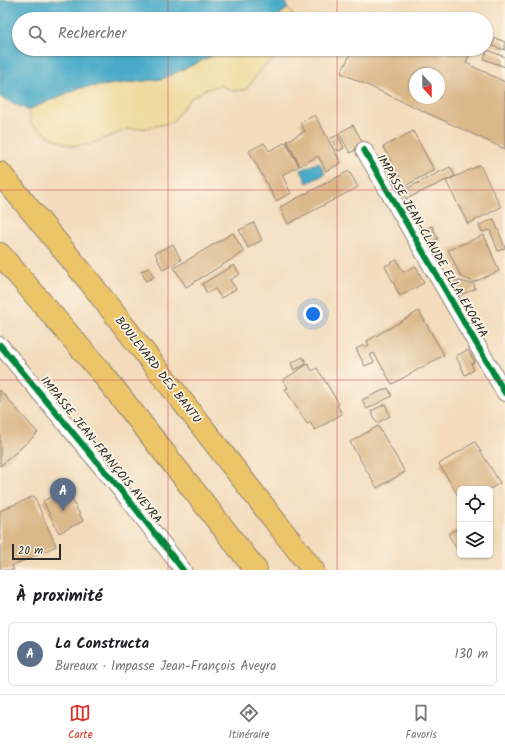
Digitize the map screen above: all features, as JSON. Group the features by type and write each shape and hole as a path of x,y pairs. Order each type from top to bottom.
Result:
{"highway":[{"name":"BOULEVARD DES BANTU","path":"0,173 89,281 313,570"},
{"path":"0,254 101,372 256,570"}],"street":[{"name":"IMPASSE JEAN-CLAUDE ELLA EKOGHA","path":"364,150 505,393"},
{"name":"IMPASSE JEAN-FRANÇOIS AVEYRA","path":"0,345 132,504 183,570"}],"sand":[{"path":"288,8 291,12 283,12"},
{"path":"212,56 277,56 261,69 246,90 233,91 220,85 204,90 190,99 172,122 149,128 128,129 88,145 71,146 52,138 31,124 28,110 79,88 162,79"}],"water":[{"path":"0,0 283,0 288,8 283,12 12,12 12,56 212,56 162,79 79,88 28,110 0,97"},
{"path":"319,162 325,174 307,183 301,170"}],"building":[{"path":"495,38 505,42 505,50 493,46"},
{"path":"493,52 505,57 505,67 484,59 485,56 493,56"},
{"path":"350,56 469,56 466,63 505,82 505,149 341,73"},
{"path":"315,115 341,163 326,171 318,156 300,166 287,141 305,131 300,123"},
{"path":"353,125 364,145 350,153 339,133"},
{"path":"413,131 434,170 405,186 383,147"},
{"path":"338,135 344,148 338,151 331,138"},
{"path":"286,142 299,166 282,175 291,193 276,201 249,151 264,143 269,151"},
{"path":"480,165 501,207 468,224 446,181"},
{"path":"450,167 455,176 406,199 402,191"},
{"path":"349,171 358,187 288,224 280,207"},
{"path":"494,219 505,248 498,251 490,230 482,232 479,225"},
{"path":"254,223 262,240 248,248 239,230"},
{"path":"432,226 438,239 426,245 419,232"},
{"path":"233,233 244,252 186,287 174,268"},
{"path":"484,235 499,271 474,282 461,277 448,250"},
{"path":"173,244 181,260 163,270 155,253"},
{"path":"397,260 403,272 416,266 424,283 400,296 385,266"},
{"path":"234,265 240,274 230,280 236,289 221,298 215,289 207,293 202,284"},
{"path":"149,268 154,277 146,281 141,271"},
{"path":"449,279 474,284 475,289 456,297"},
{"path":"419,311 444,355 392,384 374,353 370,355 374,362 365,366 356,349 364,345 365,347 369,345 367,341"},
{"path":"468,350 475,362 471,364 474,370 465,375 456,356"},
{"path":"303,357 307,364 294,370 291,363"},
{"path":"308,364 312,371 317,368 339,404 337,405 342,414 315,430 310,422 307,424 285,389 288,388 283,380"},
{"path":"388,388 392,396 367,409 362,400"},
{"path":"0,390 38,433 0,466"},
{"path":"385,404 390,416 377,423 371,411"},
{"path":"378,426 405,472 377,488 350,442"},
{"path":"475,442 500,483 493,487 457,486 457,494 439,464"},
{"path":"67,489 83,521 59,533 43,501"},
{"path":"34,496 56,546 12,566 14,570 0,570 0,511"},
{"path":"457,529 457,550 448,534"}],"cycle path":[{"path":"364,150 505,393"},
{"path":"0,345 132,504 183,570"}],"place":[{"name":"La Constructa","path":"63,511"}]}
